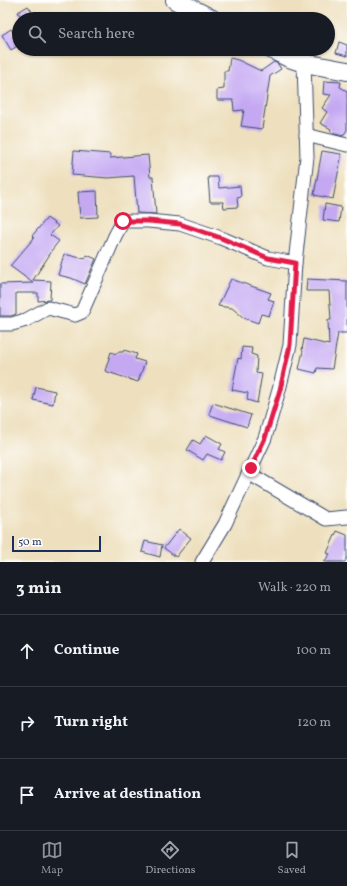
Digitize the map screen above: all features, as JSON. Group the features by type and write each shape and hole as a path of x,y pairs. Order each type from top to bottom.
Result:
{"street":[{"path":"175,0 198,12"},
{"path":"285,56 304,63 347,71"},
{"path":"202,562 225,524 265,438 280,390 290,345 295,263 307,157 304,63"},
{"path":"306,135 347,145"},
{"path":"0,324 12,324 26,320 48,308 75,316 82,312 112,242 123,221 148,221 180,224 221,238 268,258 295,263"},
{"path":"251,468 255,477 326,519 347,517"}],"building":[{"path":"28,6 32,12 18,12"},
{"path":"11,29 12,49 11,50 2,35"},
{"path":"339,42 347,45 347,56 336,53"},
{"path":"230,58 238,60 261,71 274,62 278,64 281,69 270,76 262,129 241,126 244,110 234,111 233,100 217,100 217,90 224,89 224,71 228,71"},
{"path":"324,81 341,82 340,87 347,91 347,130 343,136 335,134 330,131 331,129 320,123 327,112 322,108 331,95 323,94"},
{"path":"74,151 110,154 110,158 148,155 150,177 153,177 156,214 137,213 134,176 108,178 72,175"},
{"path":"322,151 341,154 333,199 314,195"},
{"path":"208,177 218,177 219,188 240,186 241,197 237,198 238,207 224,208 223,202 210,202"},
{"path":"97,191 98,217 80,218 78,192"},
{"path":"325,204 341,207 339,222 323,220"},
{"path":"47,218 58,226 50,235 59,241 33,280 51,281 50,300 38,301 38,293 16,293 16,314 11,316 0,316 0,284 33,283 10,266 34,238 32,236"},
{"path":"64,254 85,259 87,255 96,259 85,284 71,278 58,275"},
{"path":"231,279 271,293 268,299 274,301 269,316 261,314 258,323 244,318 232,308 218,306"},
{"path":"307,279 347,281 347,333 338,333 332,369 317,368 316,373 299,369 302,350 304,339 329,345 328,320 331,320 329,291 306,291"},
{"path":"242,347 252,348 251,354 257,356 256,373 262,374 257,403 247,400 248,393 232,390 238,358 241,359"},
{"path":"124,350 137,354 135,359 145,362 138,382 105,371 111,352 116,354 123,352"},
{"path":"36,387 55,391 53,404 33,400"},
{"path":"213,403 251,415 247,427 210,415"},
{"path":"206,435 222,444 219,449 225,452 221,460 207,454 203,460 187,450 193,440 200,444"},
{"path":"179,529 191,538 176,557 164,548"},
{"path":"337,531 347,535 347,558 345,562 324,562 330,554 327,553"},
{"path":"145,541 162,545 160,557 142,552"}],"route":[{"path":"123,221 148,221 180,224 221,238 268,258 295,263 290,345 280,390 265,438 251,468"}]}
